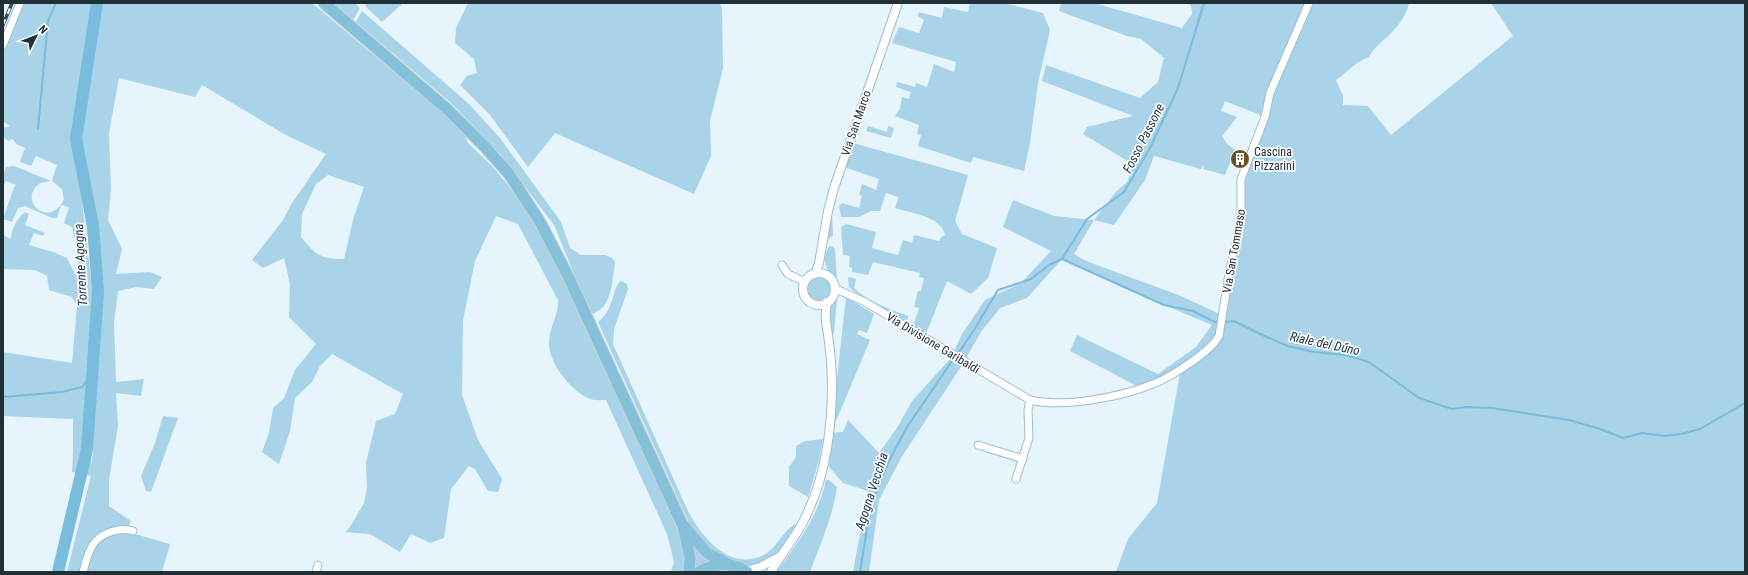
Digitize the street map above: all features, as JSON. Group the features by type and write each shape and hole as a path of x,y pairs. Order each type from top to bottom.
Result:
{"main road":[{"path":"324,3 448,110 485,147 509,174 529,205 568,276 683,526 690,558 689,572"},
{"path":"683,526 707,552 730,565 746,571"},
{"path":"699,572 707,567 718,564 730,565"}],"street":[{"path":"3,44 20,3"},
{"name":"Via San Marco","path":"815,274 820,263 828,212 834,188 898,3"},
{"name":"Via San Tommaso","path":"1030,400 1043,403 1085,401 1140,389 1155,384 1189,364 1215,344 1219,336 1232,255 1241,219 1241,179 1265,117 1270,93 1309,3"},
{"name":"Via San Marco","path":"823,246 823,266 828,276"},
{"path":"782,265 788,274 805,282"},
{"path":"771,572 805,518 820,480 824,462 832,386 829,341 824,317 815,304 808,300 804,294 803,287 809,277 815,274 828,276 833,282 834,288 832,297 827,302 815,304"},
{"name":"Via Divisione Garibaldi","path":"834,288 865,302 1030,400"},
{"path":"824,317 827,302"},
{"path":"1016,479 1029,438 1028,410 1030,400"},
{"path":"978,445 1023,458"},
{"path":"83,572 94,542 110,532 128,530 133,531"},
{"path":"746,571 760,567 780,556"}],"shaded area":[{"path":"22,3 96,3 75,139 93,297 91,465 93,453 95,297 76,139 97,3 312,3 449,118 464,134 468,143 493,167 520,200 558,267 667,502 685,552 685,572 671,572 674,562 667,534 606,400 592,400 581,394 567,382 556,366 550,350 549,337 557,311 558,300 518,224 496,216 475,261 463,320 462,395 478,440 502,479 498,492 488,491 475,469 469,466 451,489 444,538 430,543 411,534 400,552 370,534 345,532 350,527 364,503 367,488 366,463 376,421 395,414 403,394 332,354 320,366 312,382 295,398 290,431 279,464 262,452 269,433 273,408 284,398 295,370 316,344 289,317 290,284 284,258 263,268 252,260 283,220 292,203 326,154 284,134 202,85 195,97 119,78 109,133 111,189 108,220 122,249 116,274 150,272 162,277 154,289 136,287 118,291 114,322 116,382 144,379 141,396 116,393 118,426 109,479 109,506 131,521 128,529 131,533 170,544 162,572 67,572 91,476 72,472 73,419 3,416 3,352 72,363 77,306 72,297 49,290 47,276 35,270 3,269 3,235 11,239 15,224 19,217 25,212 29,214 25,225 45,233 43,236 34,233 29,245 67,258 76,276 81,251 76,246 72,227 64,223 69,207 61,205 57,218 52,218 25,206 18,208 12,222 3,219 16,185 6,181 3,186 3,176 6,167 14,166 51,181 40,183 34,190 32,197 33,204 38,209 44,212 51,212 58,208 64,199 62,189 52,181 57,165 36,156 31,166 20,162 25,148 16,144 14,140 7,140 4,136 3,128 10,126 3,121 3,49","holes":["328,175 364,187 353,220 344,259 329,258 319,255 301,237 302,214 316,184"]},
{"path":"332,3 355,3 360,8 353,20"},
{"path":"366,3 403,3 382,22 365,6"},
{"path":"468,3 720,3 722,9 723,68 710,121 711,156 694,194 555,133 528,167 490,115 460,85 467,76 477,73 474,59 455,43 456,28"},
{"path":"970,3 1004,3 1043,13 1050,30 1038,83 1030,143 1024,171 973,157 971,163 918,146 921,135 917,134 919,125 895,116 900,109 902,97 909,99 911,92 896,87 897,82 915,87 916,83 927,87 934,64 954,72 956,62 892,43 899,27 919,33 924,20 918,16 919,12 942,18 944,7 968,12"},
{"path":"1061,3 1094,3 1182,28 1192,14 1191,5 1184,3 1409,3 1399,24 1376,47 1369,57 1356,64 1336,80 1343,96 1343,105 1368,106 1391,135 1513,36 1491,3 1745,3 1745,572 1116,572 1128,539 1157,503 1180,373 1157,386 1139,391 1137,386 1070,351 1077,335 1158,374 1196,347 1212,325 1133,292 1062,259 1027,298 1000,308 981,332 962,365 901,458 879,500 869,572 853,572 868,491 843,483 829,467 832,433 843,432 848,420 879,453 897,428 912,401 951,358 962,334 985,300 1021,283 1051,251 1003,227 1013,200 1054,216 1094,220 1115,193 1127,182 1134,165 1083,134 1087,127 1133,116 1042,81 1046,65 1140,98 1158,82 1164,58 1141,39 1127,36 1059,11","holes":["1225,101 1263,116 1242,179 1244,216 1224,316 1181,296 1086,261 1074,254 1094,220 1114,225 1145,180 1154,156 1201,169 1204,165 1203,169 1225,175 1235,150 1227,144 1222,136 1237,117 1221,111"]},
{"path":"362,11 469,104 500,138 561,222 570,248 581,255 605,255 612,258 615,262 612,286 608,299 601,309 591,315 554,225 501,155 450,102 356,22"},
{"path":"868,126 887,132 888,126 894,128 891,138 866,131"},
{"path":"853,143 968,175 955,221 962,234 997,248 988,278 971,294 947,281 926,334 913,326 919,308 914,307 918,291 921,291 924,278 919,277 920,273 873,262 868,275 852,272 852,268 849,267 850,256 843,255 841,227 846,224 876,232 872,248 898,255 903,240 912,243 914,235 939,241 941,237 945,235 938,223 932,219 895,208 899,197 886,193 880,211 871,211 859,217 841,217 839,206 842,203 859,208 862,196 859,195 862,184 876,190 879,179 844,167"},
{"path":"836,190 836,201 832,213 833,236 826,240"},
{"path":"832,246 835,249 837,281 830,273 825,261 826,252 829,247"},
{"path":"820,277 828,281 832,289 828,297 820,301 812,297 808,289 812,281"},
{"path":"850,277 856,279 854,288 860,293 880,305 908,316 907,323 856,293 849,287 848,278"},
{"path":"621,281 627,284 628,289 614,329 613,344 686,507 708,540 729,556 741,559 754,559 767,553 775,546 787,530 795,524 796,526 790,539 783,547 765,561 752,566 738,565 731,562 703,543 691,526 598,322 608,311 616,288"},
{"path":"846,297 874,314 867,333 859,330 857,334 870,340 832,431"},
{"path":"837,299 834,333 830,333 828,307"},
{"path":"163,416 178,418 151,492 146,491 141,476 155,443"},
{"path":"823,439 819,460 808,497 789,486 789,467 796,457 796,446 805,441"},
{"path":"826,480 829,480 837,487 829,520 810,572 776,572 792,551 812,518 818,506"},
{"path":"692,544 712,563 694,572"}],"waterway":[{"path":"38,129 48,21 56,3"},
{"name":"Torrente Agogna","path":"58,572 87,449 98,291 93,226 76,139 97,3"},
{"name":"Fosso Passone","path":"959,352 998,290 1031,279 1049,265 1062,259 1087,219 1124,192 1150,148 1178,88 1204,3"},
{"name":"Riale del Dűno","path":"1062,259 1164,305 1193,311 1217,323 1234,321 1288,346 1314,352 1346,355 1369,362 1419,398 1452,409 1465,407 1492,408 1569,420 1600,429 1623,438 1642,433 1665,436 1700,429 1745,403"},
{"name":"Agogna Vecchia","path":"860,572 868,522 879,484 888,463 907,427 952,361"},
{"path":"3,397 62,392 82,387 92,375"}],"railway":[{"path":"3,25 12,3"}],"place":[{"name":"Cascina Pizzarini","path":"1240,159"}]}
